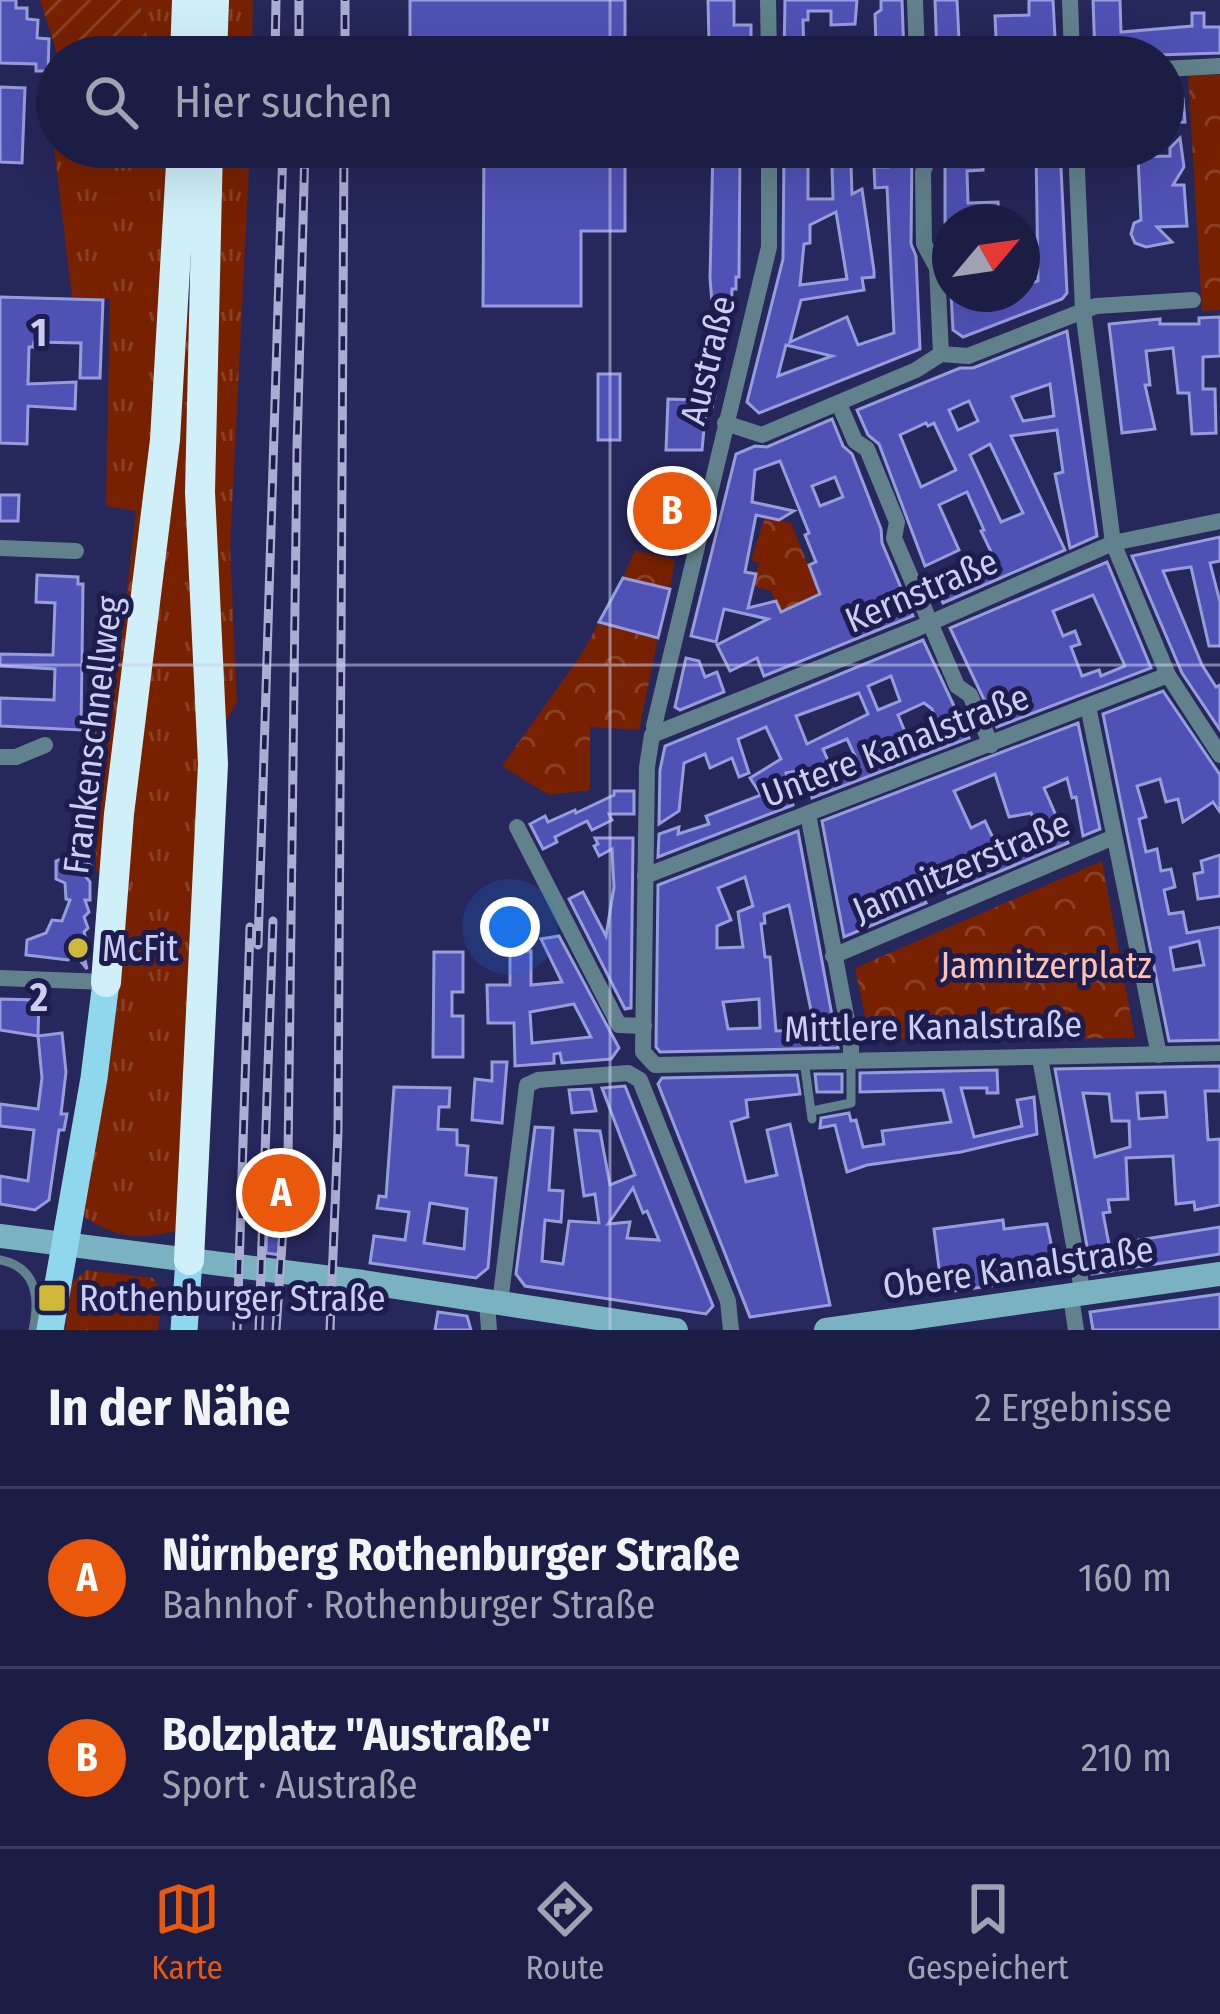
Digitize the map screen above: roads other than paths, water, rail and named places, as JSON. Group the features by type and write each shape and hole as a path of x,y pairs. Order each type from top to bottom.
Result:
{"highway":[{"path":"186,36 187,0"},
{"path":"213,36 214,0"},
{"name":"Frankenschnellweg","path":"106,982 117,832 169,404 181,168"},
{"path":"189,1260 213,764 200,492 208,168"}],"main road":[{"name":"Frankenschnellweg","path":"44,1319 58,1285 106,982"},
{"path":"0,1236 676,1330"},
{"path":"184,1330 189,1260"},
{"name":"Obere Kanalstraße","path":"826,1330 1220,1274"}],"street":[{"path":"768,0 769,36"},
{"path":"915,0 916,36"},
{"path":"1070,0 1071,36"},
{"path":"1184,68 1220,67"},
{"name":"Austraße","path":"648,1062 643,1052 646,767 769,247 769,168"},
{"path":"924,168 924,244 937,268 941,353"},
{"path":"1077,168 1083,310 1114,543 1168,675 1220,755"},
{"path":"724,424 762,435 916,370 941,353 968,356 1096,306 1193,300"},
{"path":"839,404 855,441 867,449 897,522 894,538 929,623 957,686 970,695 991,745"},
{"name":"Kernstraße","path":"653,731 929,623 1114,543 1220,521"},
{"path":"0,548 76,550"},
{"name":"Untere Kanalstraße","path":"645,876 1168,675"},
{"path":"1088,706 1160,1055"},
{"path":"0,757 16,757 45,745"},
{"path":"808,814 851,1059"},
{"path":"517,827 619,1025 644,1026"},
{"name":"Jamnitzerstraße","path":"833,956 1114,837"},
{"path":"0,978 106,982"},
{"name":"Mittlere Kanalstraße","path":"648,1062 1220,1053"},
{"path":"1040,1058 1077,1296 1076,1330"},
{"path":"489,1330 527,1085 538,1080 628,1073 640,1080 728,1301 730,1330"}],"lane":[{"path":"804,1060 815,1115 851,1102 851,1059"},
{"path":"0,1260 24,1270 37,1292 44,1319 33,1330"}],"railway":[{"path":"275,36 276,0"},
{"path":"299,0 299,36"},
{"path":"345,0 345,36"},
{"path":"258,945 282,168"},
{"path":"276,1330 288,1158 304,168"},
{"path":"330,1330 338,1132 344,168"},
{"path":"259,1330 273,921"},
{"path":"237,1330 250,927"}],"place":[{"name":"Bolzplatz \"Austraße\"","path":"672,511"},
{"name":"McFit","path":"78,948"},
{"name":"Nürnberg Rothenburger Straße","path":"281,1193"},
{"name":"Rothenburger Straße","path":"52,1298"}],"park label":[{"name":"Jamnitzerplatz","path":"1046,965"}]}
